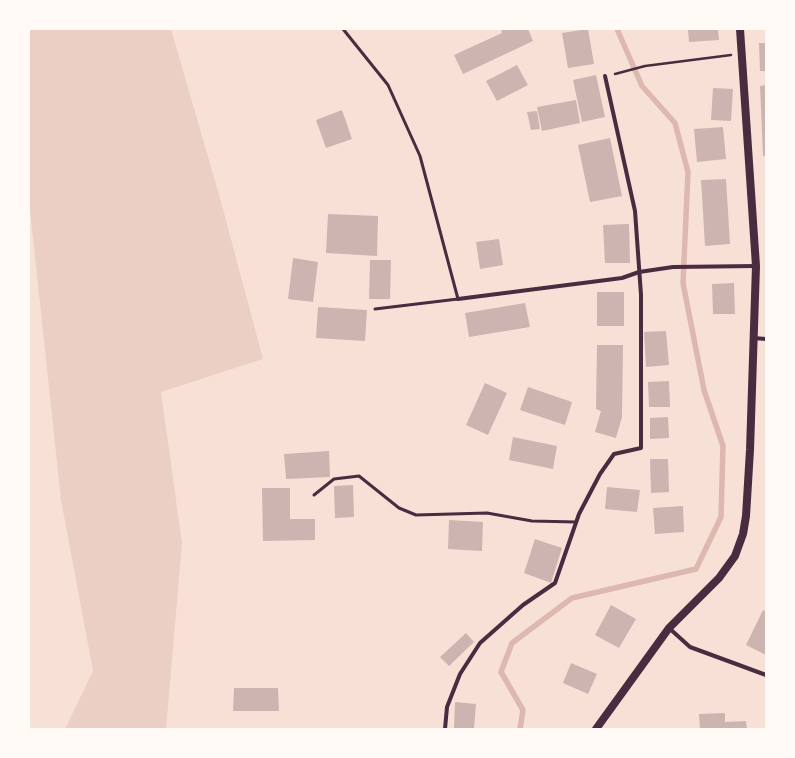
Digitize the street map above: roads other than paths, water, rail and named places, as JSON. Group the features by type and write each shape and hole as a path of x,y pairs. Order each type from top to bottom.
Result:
{"main road":[{"path":"596,729 669,628 719,578 735,556 743,534 746,516 750,450 752,338 756,266 740,29"}],"street":[{"path":"445,729 447,707 460,674 480,643 523,605 555,583 576,522 600,474 614,454 640,448 641,295 635,211 605,76"},
{"path":"458,300 622,278 639,272 673,267 756,266"},
{"path":"752,338 766,339"},
{"path":"669,628 690,647 766,675"}],"lane":[{"path":"343,29 388,85 420,156 458,300 375,309"},
{"path":"314,495 334,479 358,476 399,508 416,515 487,513 532,521 576,522"}],"waterway":[{"path":"520,729 523,710 501,672 512,643 572,598 696,569 721,517 723,446 704,390 683,283 688,172 675,123 642,86 617,29"}]}
